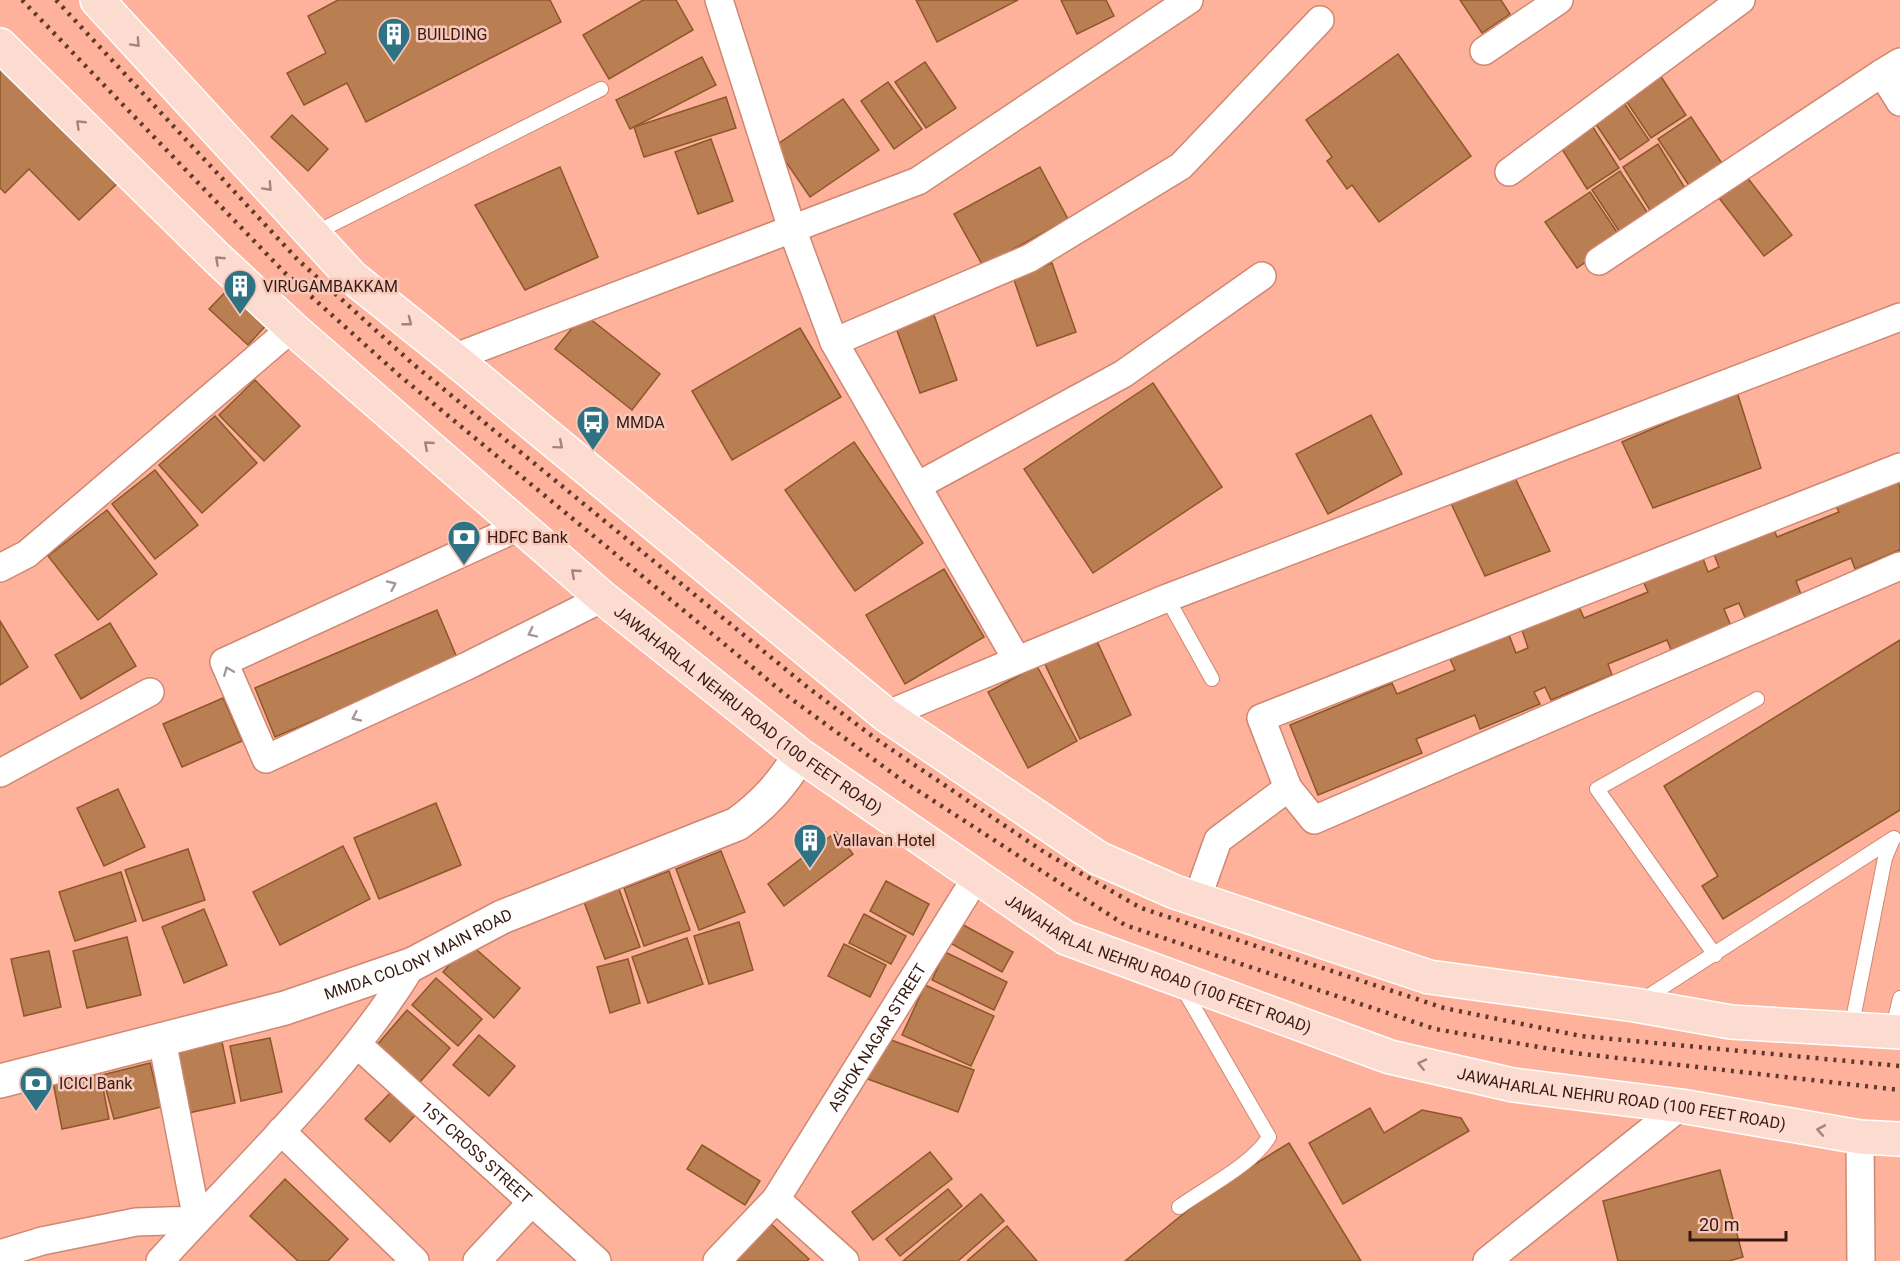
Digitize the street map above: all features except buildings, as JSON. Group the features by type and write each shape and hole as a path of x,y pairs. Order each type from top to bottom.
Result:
{"main road":[{"path":"97,0 352,277 886,716 1098,858 1174,892 1429,977 1635,1005 1731,1022 1896,1032"},
{"name":"JAWAHARLAL NEHRU ROAD (100 FEET ROAD)","path":"0,45 292,328 603,598 800,755 1066,938 1390,1057 1513,1085 1681,1106 1860,1137 1900,1139"}],"street":[{"path":"719,0 792,229 834,342 1017,660"},
{"path":"453,358 918,181 1189,0"},
{"path":"1484,51 1559,0"},
{"path":"1509,172 1741,0"},
{"path":"834,342 1030,258 1181,166 1320,20"},
{"path":"1599,261 1891,68 1900,102"},
{"path":"917,486 1123,374 1262,276"},
{"path":"886,716 1167,598 1900,317"},
{"path":"0,568 27,554 292,328"},
{"path":"1900,467 1261,718 1288,788 1314,820 1900,566"},
{"path":"521,526 224,662 266,759 467,666 603,598"},
{"path":"0,773 150,692"},
{"name":"MMDA COLONY MAIN ROAD","path":"0,1081 285,1008 413,964 502,917 737,824 760,808 782,785 800,755"},
{"path":"1197,899 1218,840 1288,788"},
{"name":"ASHOK NAGAR STREET","path":"717,1261 776,1199 977,876"},
{"path":"160,1261 358,1045 391,1000 413,964"},
{"path":"162,1040 197,1220"},
{"name":"1ST CROSS STREET","path":"358,1045 597,1261"},
{"path":"1487,1261 1681,1106"},
{"path":"281,1131 415,1261"},
{"path":"1860,1137 1861,1261"},
{"path":"776,1199 845,1261"},
{"path":"477,1261 532,1202"},
{"path":"0,1254 42,1241 136,1222 197,1220"}],"lane":[{"path":"312,234 601,89"},
{"path":"1167,598 1212,679"},
{"path":"1715,955 1597,789 1757,699"},
{"path":"1635,1005 1897,836"},
{"path":"1851,1029 1884,858 1897,836"},
{"path":"1177,978 1269,1137 1264,1146 1179,1207"},
{"path":"1896,1032 1900,998"}],"railway":[{"path":"22,0 285,273 400,376 786,695 903,781 1125,925 1435,1029 1574,1053 1900,1090"},
{"path":"56,0 298,260 413,364 806,686 876,739 1044,852 1141,908 1444,1008 1581,1036 1900,1066"}],"place":[{"name":"BUILDING","path":"394,63"},
{"name":"VIRUGAMBAKKAM","path":"240,315"},
{"name":"MMDA","path":"593,451"},
{"name":"HDFC Bank","path":"464,566"},
{"name":"Vallavan Hotel","path":"810,869"},
{"name":"ICICI Bank","path":"36,1112"}]}
